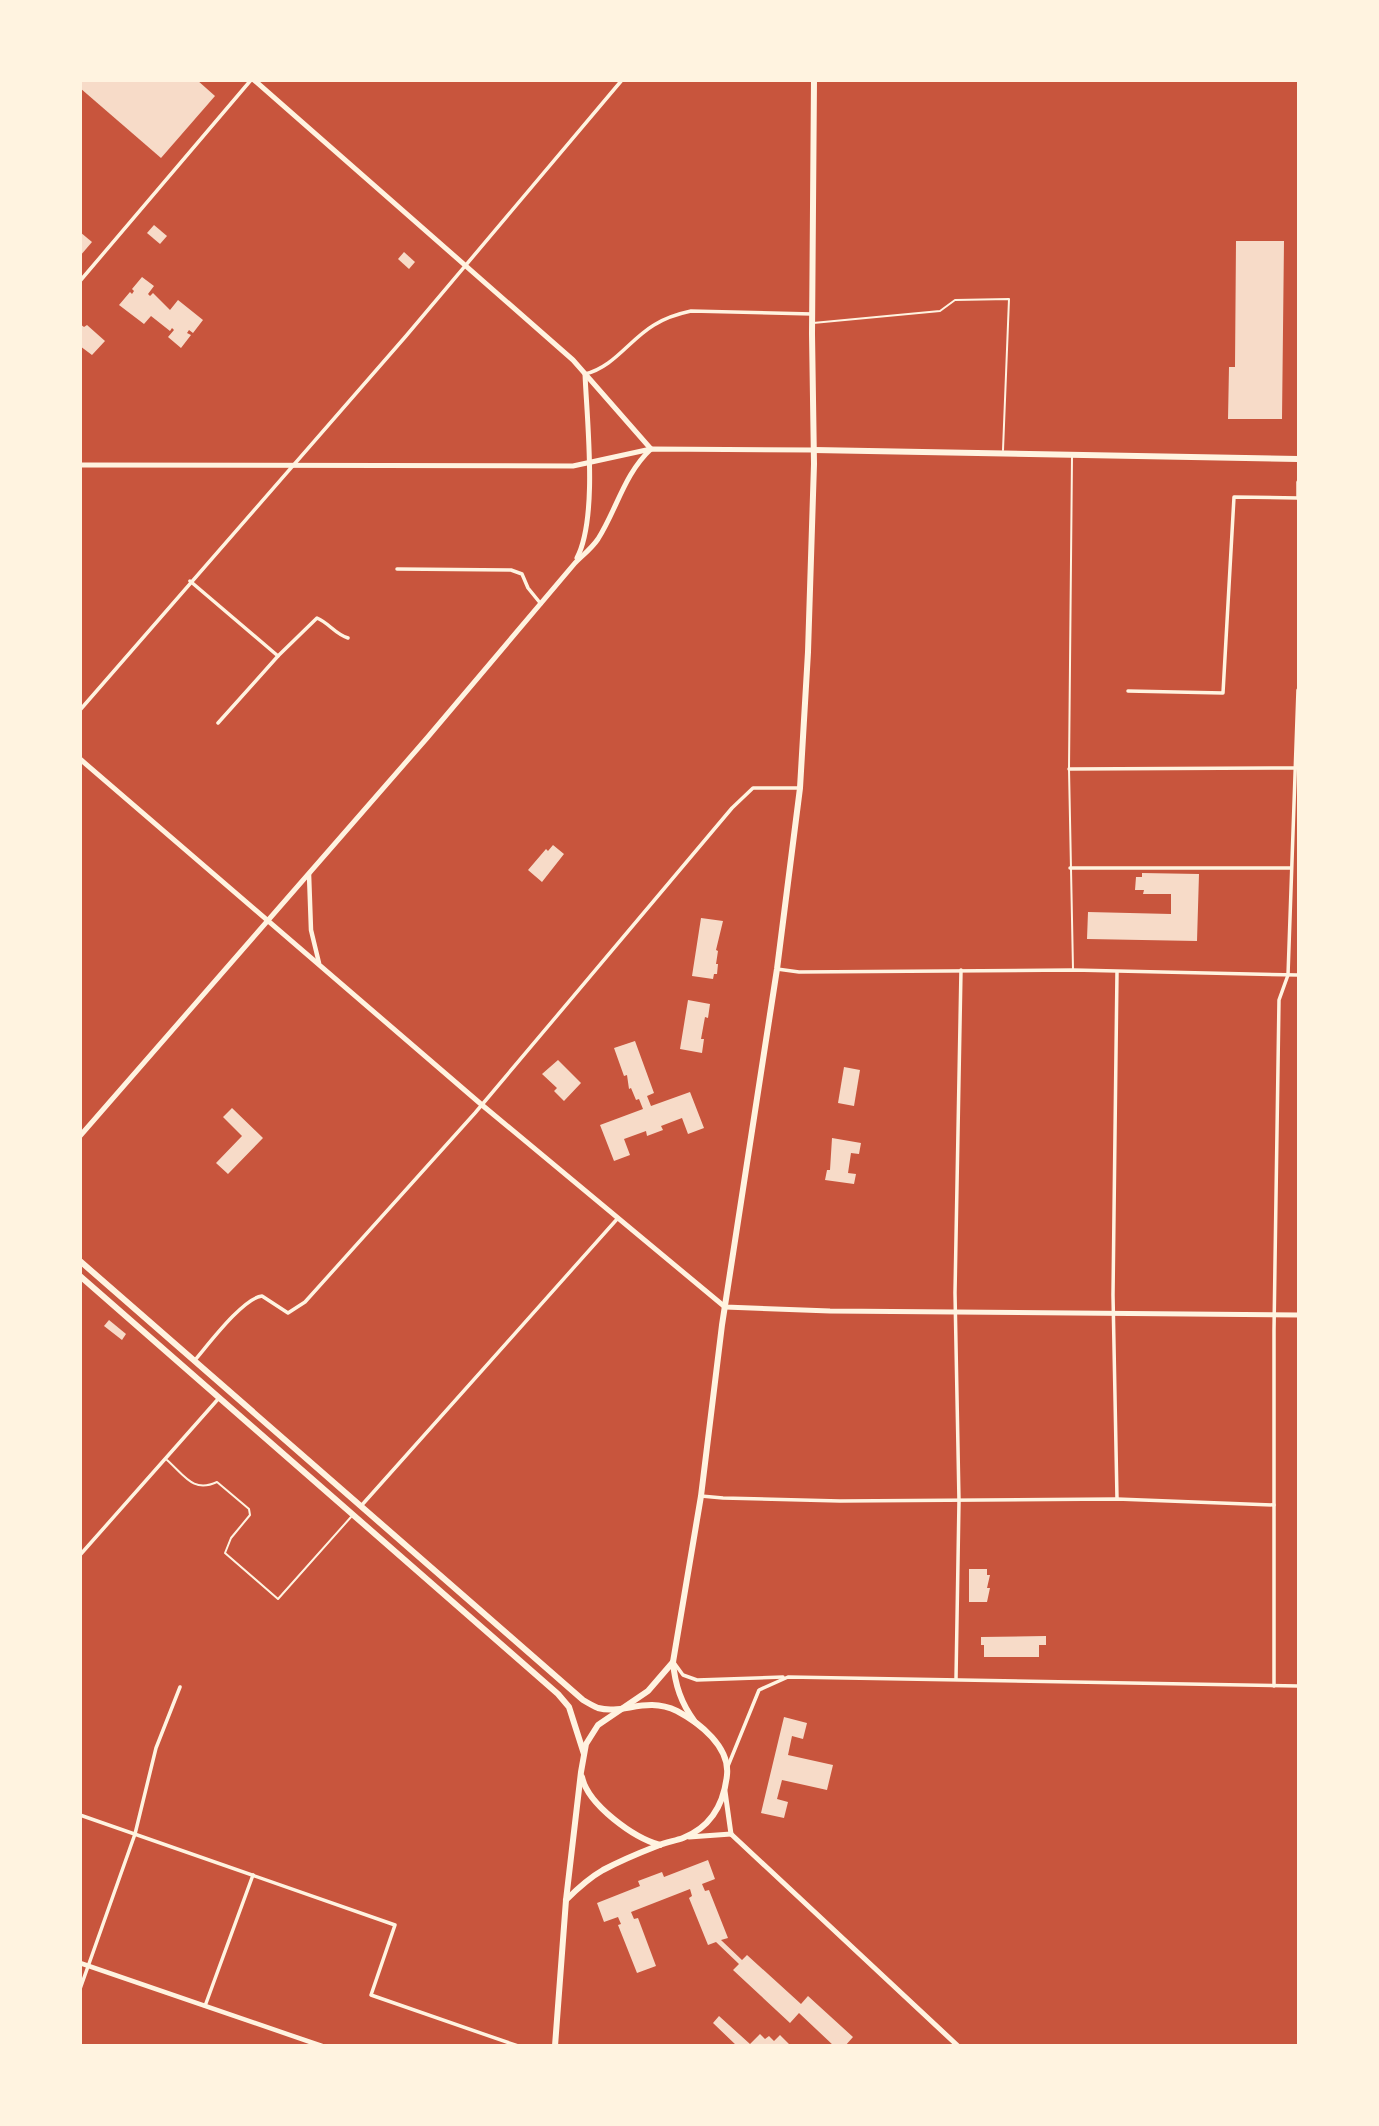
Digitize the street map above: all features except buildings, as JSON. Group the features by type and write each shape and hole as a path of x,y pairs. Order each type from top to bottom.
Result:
{"main road":[{"path":"252,80 573,360 651,449"},
{"path":"685,1837 709,1820 721,1803 728,1768 725,1755 718,1744 695,1723 686,1710 677,1688 673,1662 701,1496 725,1307 777,969 800,788 808,652 814,450 814,80"},
{"path":"575,563 584,545 587,530 589,464 585,374"},
{"path":"80,1136 597,539 633,468 651,449"},
{"path":"80,465 516,467 589,464 651,449 1298,459"},
{"path":"80,759 482,1105 725,1307 1298,1315"},
{"path":"80,1261 583,1700 597,1708 663,1705 695,1723"},
{"path":"80,1276 558,1694 569,1707 584,1754"},
{"path":"354,1513 361,1506"},
{"path":"555,2046 566,1900 584,1754 590,1736 598,1725 648,1691 673,1662"},
{"path":"581,1772 584,1785 598,1804 631,1832 660,1845"},
{"path":"725,1791 732,1834 958,2046"},
{"path":"566,1900 583,1883 603,1870 660,1845 685,1837 732,1834"}],"street":[{"path":"80,281 252,80"},
{"path":"80,710 466,265 622,80"},
{"path":"585,374 600,370 652,326 691,311 812,314"},
{"path":"1129,691 1223,693 1234,497 1298,499 1298,482"},
{"path":"397,569 510,570 522,574 528,588 541,604"},
{"path":"190,581 278,656"},
{"path":"218,723 278,656 317,618 328,623 341,636 348,638"},
{"path":"1275,1686 1275,1315 1279,1000 1288,975 1298,691"},
{"path":"1069,769 1295,768"},
{"path":"195,1360 234,1316 256,1297 265,1298 288,1313 305,1302 482,1105 732,808 753,788 800,788"},
{"path":"1070,868 1291,868"},
{"path":"310,873 311,930 319,963"},
{"path":"777,969 799,972 1073,970 1298,975"},
{"path":"956,1679 959,1501 955,1312 961,970"},
{"path":"1117,972 1113,1313 1117,1499"},
{"path":"361,1506 618,1218"},
{"path":"80,1555 221,1397"},
{"path":"701,1496 827,1501 1117,1499 1274,1505"},
{"path":"673,1662 683,1675 697,1680 788,1677 1298,1686"},
{"path":"728,1768 759,1690 788,1677"},
{"path":"80,1989 135,1834 156,1748 180,1688"},
{"path":"80,1815 395,1925 371,1995 518,2046"},
{"path":"205,2006 253,1875"},
{"path":"80,1963 322,2046"}],"lane":[{"path":"812,323 940,312 955,300 1009,299 1003,453"},
{"path":"1072,455 1069,769 1073,970"},
{"path":"166,1458 195,1485 206,1487 217,1482 249,1509 250,1515 231,1538 225,1553 278,1599 354,1513"}]}
